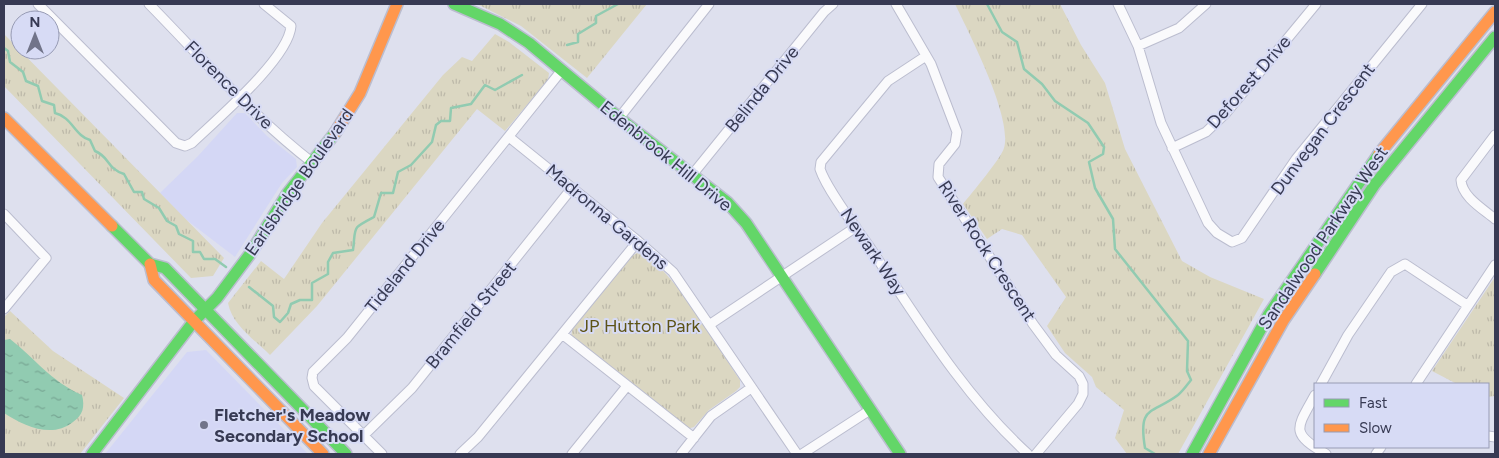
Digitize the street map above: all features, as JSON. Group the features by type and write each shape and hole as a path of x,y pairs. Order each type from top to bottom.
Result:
{"main road":[{"name":"Earlsbridge Boulevard","path":"92,454 194,321 217,298 250,254 288,193 344,123 397,4"},
{"name":"Edenbrook Hill Drive","path":"454,4 500,24 529,43 619,118 727,202 746,223 900,454"},
{"name":"Sandalwood Parkway West","path":"1192,454 1269,314 1350,193 1382,149 1495,12"},
{"name":"Sandalwood Parkway West","path":"1209,454 1282,321 1375,184 1495,37"},
{"path":"4,118 150,264 165,268 346,454"},
{"path":"150,264 154,280 323,454"}],"street":[{"path":"38,4 176,143 184,146 192,143 240,97 281,52 291,33 291,26 264,4"},
{"name":"Florence Drive","path":"149,4 240,97 288,143 313,163"},
{"path":"619,118 709,4"},
{"name":"Belinda Drive","path":"692,175 824,12 833,4"},
{"name":"River Rock Crescent","path":"896,4 941,85 957,132 955,144 939,164 938,177 1056,356 1080,376 1083,384 1083,394 1078,404 1036,454"},
{"name":"Dunvegan Crescent","path":"1118,4 1138,46 1160,123 1208,223 1217,233 1232,242 1238,241 1251,228 1296,159 1422,4"},
{"path":"1138,46 1178,28 1206,4"},
{"name":"Deforest Drive","path":"1172,148 1206,132 1226,113 1316,4"},
{"name":"Newark Way","path":"926,56 888,81 821,162 821,173 962,383 1001,430 1028,454"},
{"name":"Tideland Drive","path":"382,454 314,386 313,372 347,338 562,70"},
{"path":"1495,135 1461,180 1465,193 1495,219"},
{"name":"Madronna Gardens","path":"510,137 674,272 797,454"},
{"name":"Bramfield Street","path":"363,436 412,388 572,188"},
{"path":"4,214 46,258 4,310"},
{"path":"709,325 856,227"},
{"path":"460,454 478,437 638,241"},
{"path":"1322,383 1348,335 1391,272 1405,264 1467,305"},
{"path":"1417,383 1495,265"},
{"path":"562,334 694,438"},
{"path":"572,454 627,386"},
{"path":"681,454 711,416 752,388"},
{"path":"1314,397 1303,416 1300,431 1304,441 1314,447"},
{"path":"802,454 870,410"}],"shaded area":[{"path":"237,113 245,113 267,136 296,159 297,167 282,183 235,257 184,218 160,193 198,156"},
{"name":"Fletcher's Meadow Secondary School","path":"206,350 308,454 105,454 187,352"}],"green space":[{"path":"477,4 647,4 587,78 521,26"},
{"path":"955,4 1060,4 1081,45 1105,83 1125,149 1182,261 1210,277 1264,299 1178,454 1127,454 1115,438 1124,410 1096,387 1092,377 1065,353 1047,326 1066,297 1022,235 1002,229 987,239 963,204 1002,153 1005,134 1002,117 988,76"},
{"path":"4,34 10,40 10,60 30,60 224,258 213,276 191,278 4,86"},
{"path":"495,34 509,42 549,73 548,80 505,131 477,109 317,306 270,355 239,325 230,311 228,303 261,261 284,279 322,223 443,75 462,57 472,61"},
{"name":"JP Hutton Park","path":"637,253 650,259 664,271 678,288 740,380 740,387 709,410 694,427 687,429 571,336 573,327 630,257"},
{"path":"1495,277 1495,396 1489,397 1489,383 1455,383 1432,371"},
{"path":"10,311 53,351 124,398 80,454 4,454 4,317"}],"water":[{"path":"10,339 61,383 82,395 83,403 79,417 65,427 47,430 29,426 4,413 4,340"}],"waterway":[{"path":"567,45 578,42 578,34 596,23 596,16 618,4"},
{"path":"987,4 1002,32 1017,42 1024,69 1042,84 1055,101 1088,123 1104,147 1103,154 1089,162 1095,188 1113,219 1115,249 1188,341 1187,371 1191,380 1178,395 1149,413 1143,424 1145,448 1155,454"},
{"path":"4,48 8,51 10,62 23,72 26,81 38,86 42,101 54,105 55,113 66,118 81,135 90,140 95,151 100,153 114,169 124,174 134,192 142,192 144,199 159,208 167,221 176,226 179,234 193,241 193,252 200,252 204,259 215,259 226,267"},
{"path":"249,287 273,306 274,317 280,322 288,313 291,304 300,300 312,300 312,283 328,274 328,262 333,253 353,250 355,232 358,226 374,217 381,193 393,193 398,172 411,165 432,142 436,125 441,121 450,121 451,108 471,104 485,85 495,90 522,75"}],"traffic: fast":[{"path":"454,4 500,24 529,43 619,118 727,202 746,223 900,454"},
{"path":"1315,274 1375,184 1495,37"},
{"path":"92,454 194,321 217,298 250,254 288,193 335,133"},
{"path":"1192,454 1269,314 1379,154"},
{"path":"112,226 150,264 165,268 346,454"}],"traffic: slow":[{"path":"335,133 360,93 397,4"},
{"path":"1379,154 1495,12"},
{"path":"4,118 112,226"},
{"path":"150,264 154,280 323,454"},
{"path":"1209,454 1283,321 1315,274"}],"place":[{"name":"Fletcher's Meadow Secondary School","path":"204,425"}]}
